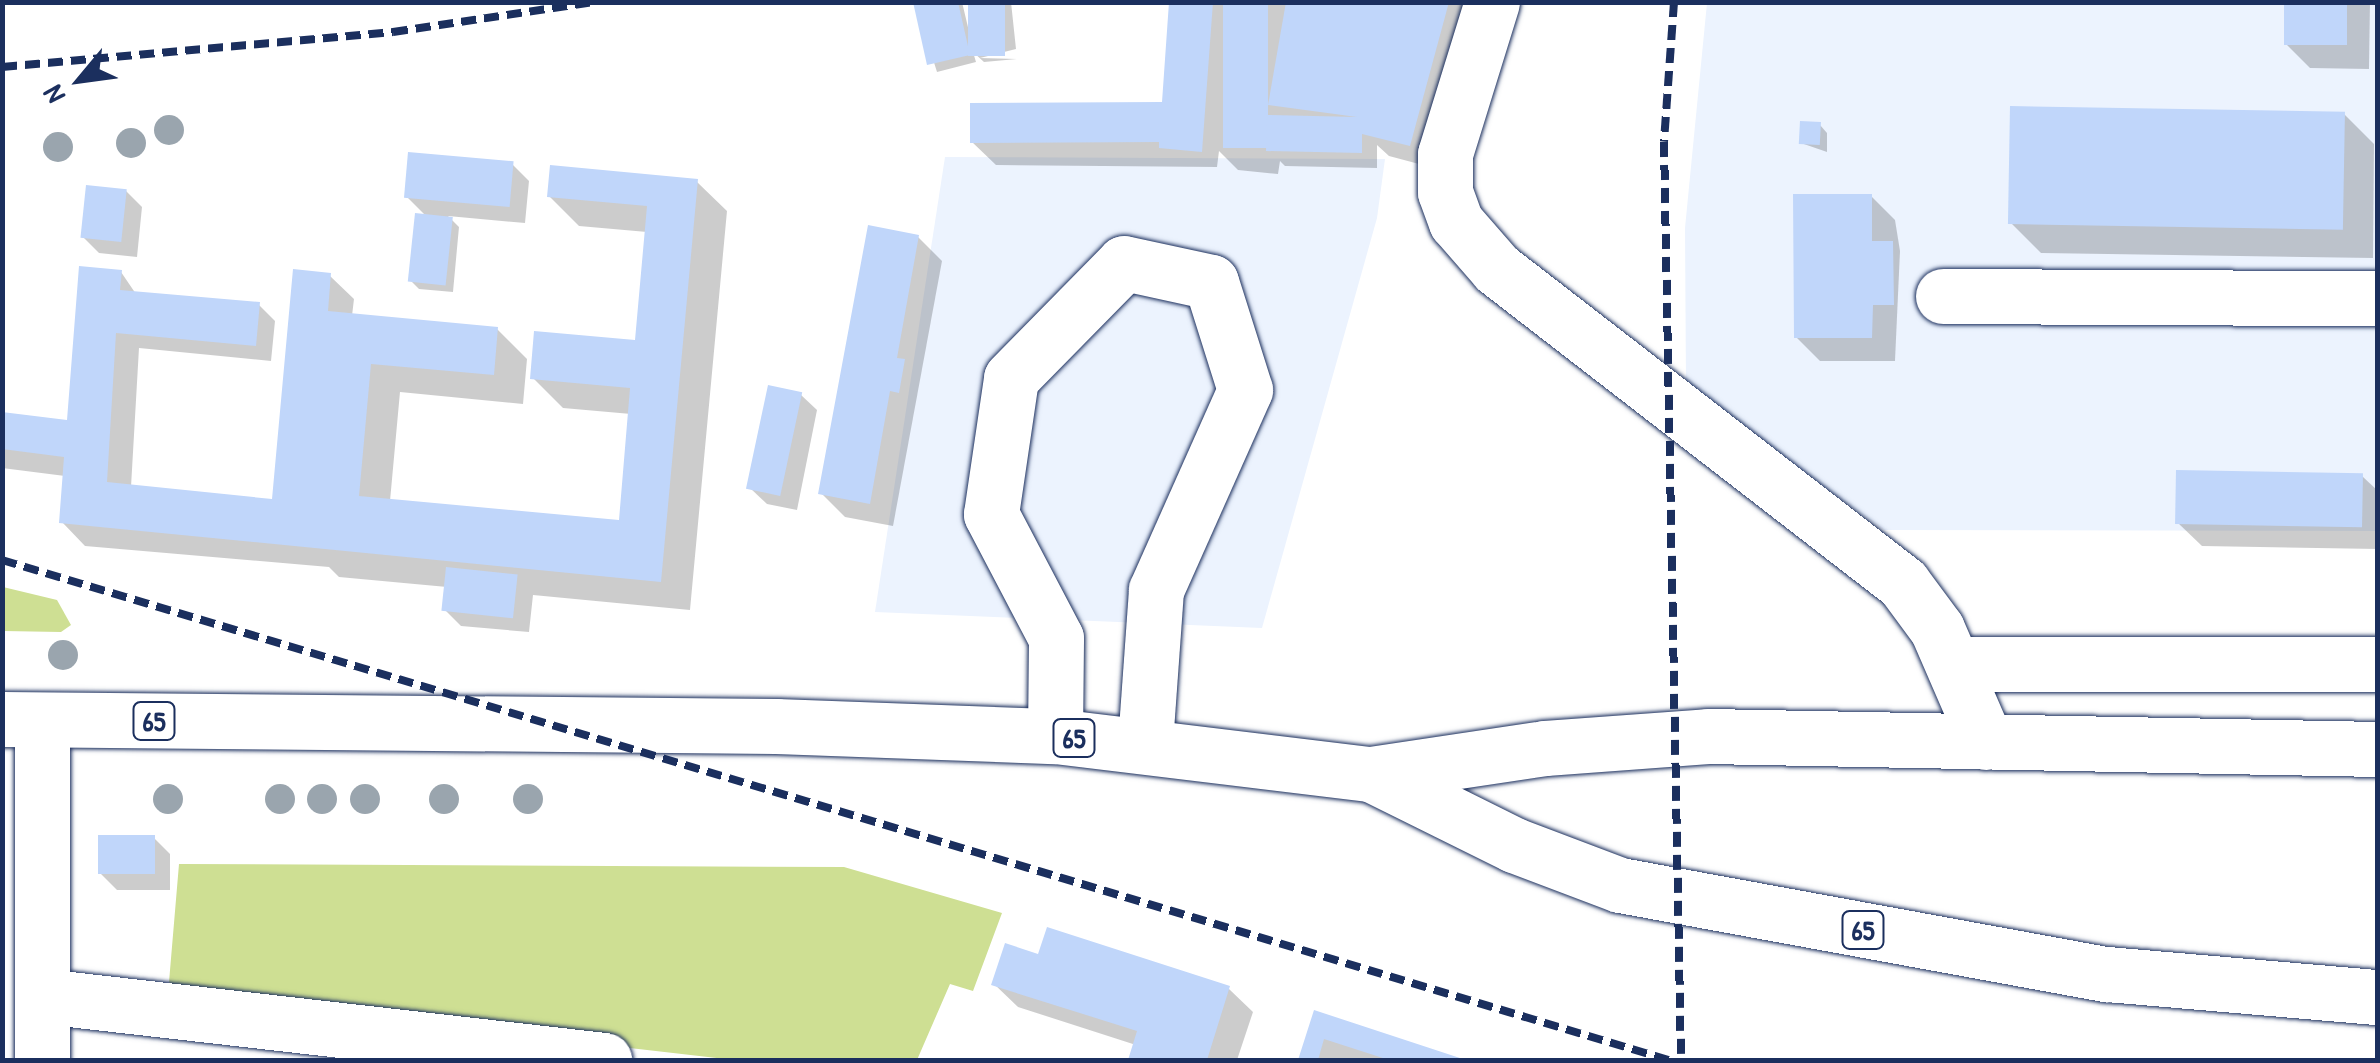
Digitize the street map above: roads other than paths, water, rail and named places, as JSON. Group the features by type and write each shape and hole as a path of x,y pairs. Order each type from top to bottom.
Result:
{"main road":[{"path":"1492,2 1445,154 1445,192 1456,222 1498,270 1903,583 1953,664 1986,742"},
{"path":"1055,736 1056,638 991,514 1011,378 1124,263 1211,282 1246,390 1156,590 1145,744"},
{"path":"1942,296 2378,298"},
{"path":"1953,664 2378,664"},
{"path":"22,719 43,996 42,1060"},
{"name":"65","path":"22,719 776,726 1055,736 1372,774 1545,748 1708,736 2378,750"},
{"name":"65","path":"1372,774 1514,845 1620,885 2107,974 2378,997"},
{"path":"43,996 604,1060"}],"railway":[{"path":"2,67 393,32 594,2"},
{"path":"1674,2 1664,142 1681,1060"},
{"path":"2,560 1669,1060"}]}
